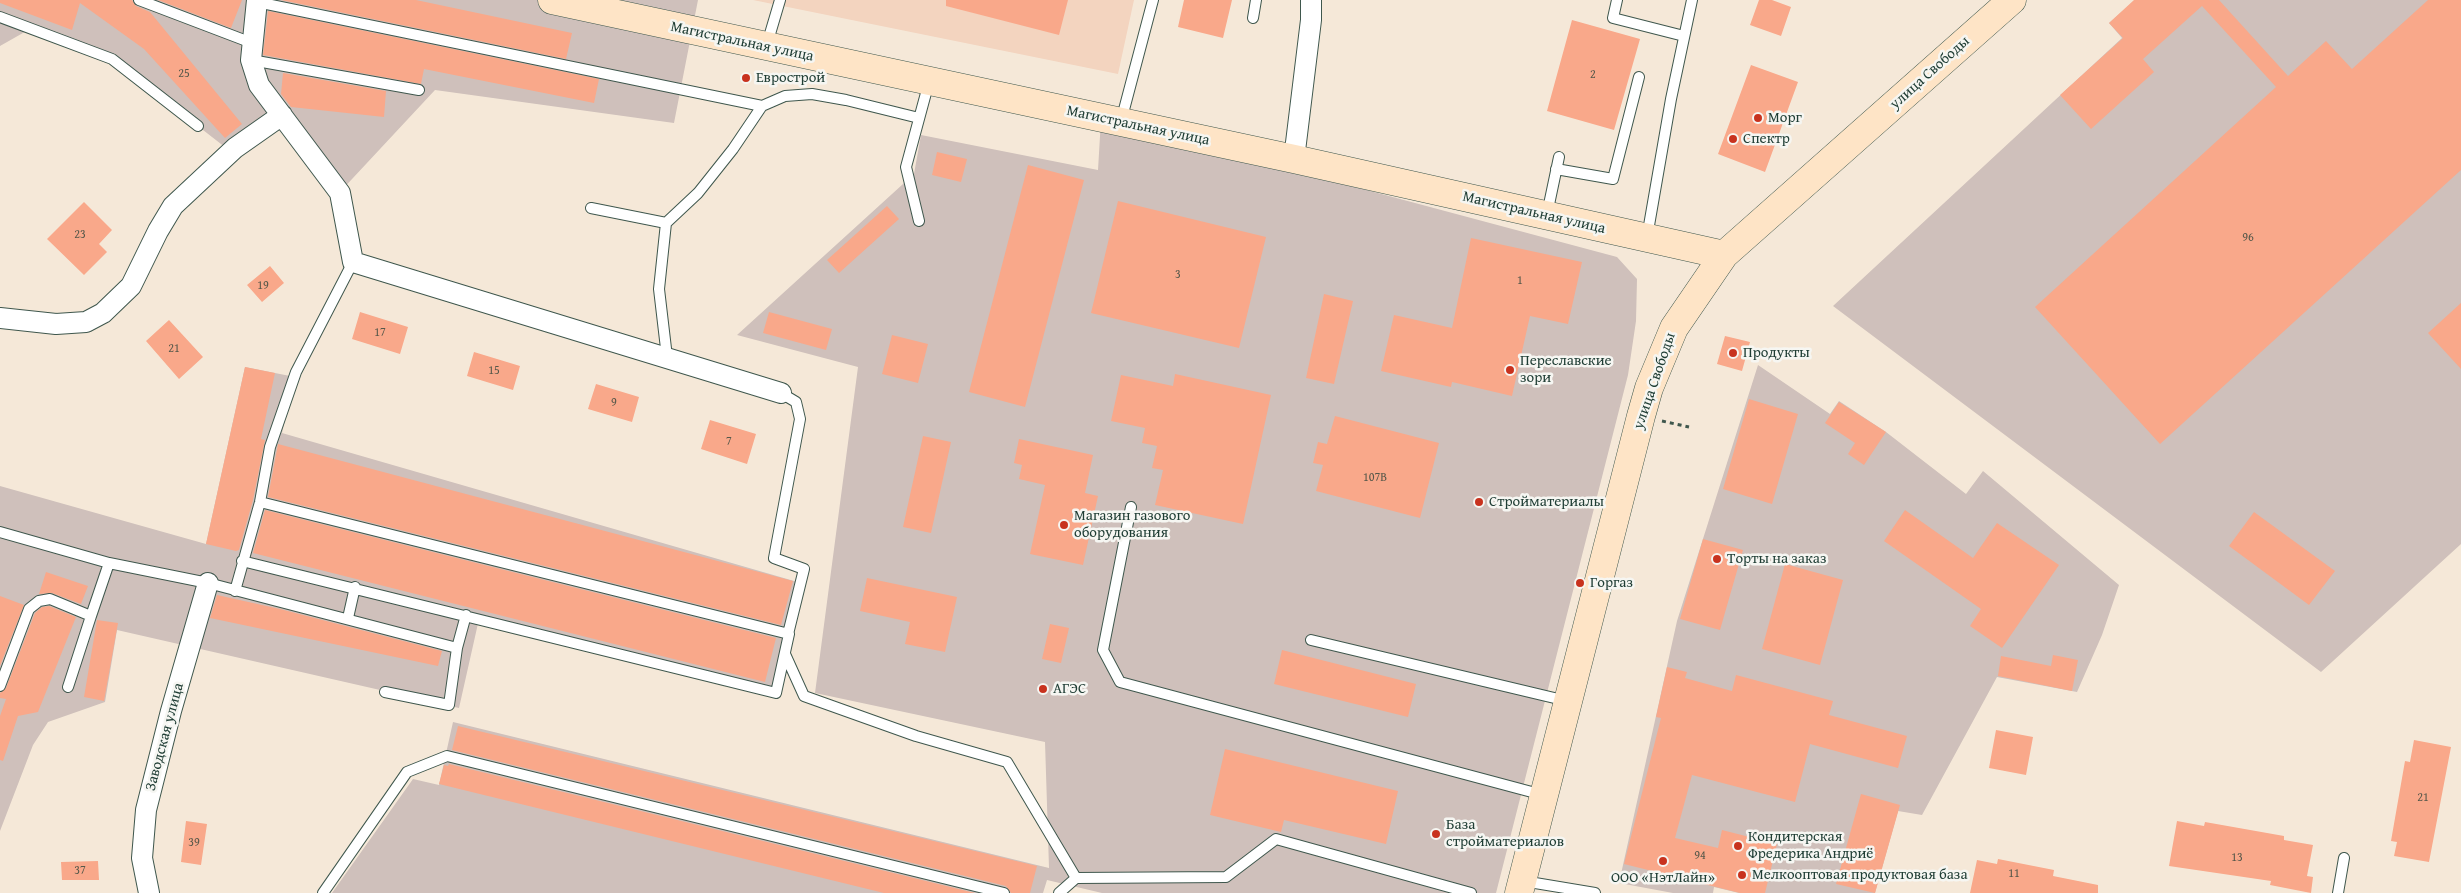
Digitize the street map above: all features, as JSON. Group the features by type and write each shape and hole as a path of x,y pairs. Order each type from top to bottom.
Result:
{"main road":[{"name":"Магистральная улица","path":"552,0 606,6 766,47 1294,159 1724,255"},
{"name":"улица Свободы","path":"1520,887 1649,388 1674,328 1724,255 2012,0"}],"street":[{"path":"1294,159 1311,20 1311,0"},
{"path":"257,1 252,52 259,85 340,193 353,262 781,393"},
{"path":"0,318 56,324 86,322 103,313 131,286 158,231 173,206 235,148 282,115"},
{"name":"Заводская улица","path":"149,893 142,858 146,810 171,711 208,583"}],"lane":[{"path":"139,0 252,52 419,90"},
{"path":"766,47 780,0"},
{"path":"1121,122 1153,0"},
{"path":"1253,18 1256,0"},
{"path":"1617,0 1613,18 1684,36"},
{"path":"1647,238 1692,0"},
{"path":"257,1 762,106"},
{"path":"0,17 112,59 198,126"},
{"path":"1556,169 1613,179 1639,77"},
{"path":"919,221 906,167 929,82"},
{"path":"667,357 659,289 666,223 698,193 733,149 762,106 785,96 812,94 846,100 920,118"},
{"path":"1547,215 1559,157"},
{"path":"590,208 666,223"},
{"path":"235,590 260,502 270,447 296,372 353,262"},
{"path":"242,560 776,693 804,569 774,558 800,419 796,402 781,393"},
{"path":"260,502 788,634"},
{"path":"1131,507 1103,650 1120,682 1544,795"},
{"path":"0,532 109,562 208,583 457,648"},
{"path":"68,687 109,562"},
{"path":"348,618 355,588"},
{"path":"0,686 29,609 39,601 50,600 91,616"},
{"path":"385,692 449,705 457,648 466,615"},
{"path":"1311,640 1568,701"},
{"path":"785,654 804,696 916,736 1007,762 1076,878"},
{"path":"323,893 408,772 447,756 1004,893"},
{"path":"1059,893 1076,878 1226,877 1276,839 1471,893"},
{"path":"2338,893 2344,858"},
{"path":"1520,887 1595,893"}],"shaded area":[{"path":"0,0 698,0 674,123 435,90 339,193 282,115 230,151 113,60 30,29 0,46"},
{"path":"753,0 1134,0 1118,74"},
{"path":"2135,0 2461,0 2461,544 2321,672 1833,306 2122,38 2109,23"},
{"path":"1101,119 1617,257 1637,279 1636,321 1628,375 1496,893 1102,893 1047,880 1043,893 332,893 413,779 439,785 453,722 1049,868 1045,742 815,693 858,367 737,335 914,174 921,135 1098,170"},
{"path":"1758,365 1830,414 1839,401 1886,432 1966,494 1983,471 2119,585 2102,635 2077,692 1997,677 1922,815 1898,811 1875,893 1739,893 1714,887 1713,893 1673,893 1619,883 1677,621"},
{"path":"245,367 295,377 282,433 801,583 776,694 479,619 459,708 117,630 105,702 48,722 33,745 0,831 0,486 206,544"}],"building":[{"path":"0,0 132,0 136,6 150,12 242,124 225,138 144,49 80,3 72,30 0,3"},
{"path":"158,0 242,0 231,28"},
{"path":"281,0 416,0 572,33 566,59"},
{"path":"946,0 1068,0 1059,35 946,6"},
{"path":"1184,0 1232,0 1223,38 1178,27"},
{"path":"1759,0 1772,0 1791,7 1781,36 1750,25"},
{"path":"2134,0 2219,0 2288,76 2326,41 2352,69 2428,0 2461,0 2461,170 2160,444 2035,307 2276,87 2202,6 2143,59 2154,72 2091,129 2060,95 2123,38 2109,23"},
{"path":"268,11 599,79 594,103 424,69 421,84 263,55"},
{"path":"1572,20 1640,39 1614,130 1547,111"},
{"name":"Морг","path":"1751,65 1798,82 1765,172 1718,154"},
{"path":"283,73 386,91 384,117 291,107 281,94"},
{"path":"937,152 967,159 961,182 932,175"},
{"path":"1028,165 1084,180 1025,407 969,392"},
{"path":"1118,201 1266,237 1239,348 1091,313"},
{"path":"84,202 112,230 99,244 107,252 84,275 47,239"},
{"path":"887,206 899,219 839,273 827,260"},
{"path":"1471,238 1582,262 1568,324 1530,316 1512,396 1452,382 1451,387 1381,371 1394,315 1452,328"},
{"path":"270,266 284,283 262,302 247,285"},
{"path":"1324,294 1353,301 1334,384 1306,378"},
{"path":"2461,303 2461,369 2428,333"},
{"path":"360,312 408,327 400,354 352,339"},
{"path":"769,312 832,329 826,350 763,333"},
{"path":"169,320 203,357 179,379 146,341"},
{"path":"892,335 928,344 918,383 882,374"},
{"name":"Продукты","path":"1725,336 1750,342 1742,371 1717,364"},
{"path":"474,352 520,366 513,390 467,376"},
{"path":"245,367 275,373 261,439 265,440 253,500 239,550 236,551 206,544"},
{"path":"1175,374 1271,395 1243,524 1155,505 1163,470 1152,468 1157,446 1142,443 1145,428 1111,421 1121,375 1173,386"},
{"path":"596,384 639,397 632,422 588,409"},
{"path":"1749,399 1798,414 1772,504 1723,489"},
{"path":"1839,402 1886,432 1864,465 1848,454 1855,443 1825,423"},
{"path":"1335,416 1439,443 1420,518 1316,491 1323,465 1313,463 1318,442 1327,444"},
{"path":"710,420 756,434 747,464 701,449"},
{"path":"923,436 951,442 931,533 903,527"},
{"path":"1019,439 1093,455 1085,493 1098,496 1083,565 1030,554 1045,485 1019,479 1022,465 1014,463"},
{"path":"278,444 793,581 781,625 268,497"},
{"path":"265,510 776,638 765,682 253,553"},
{"path":"1905,510 1973,558 1997,523 2059,565 2002,648 1970,626 1981,609 1884,541"},
{"path":"2254,512 2335,571 2309,605 2229,546"},
{"path":"1703,539 1743,550 1720,630 1680,619"},
{"path":"1785,564 1843,580 1820,665 1762,649"},
{"path":"46,572 88,586 81,604 52,593 39,594"},
{"path":"867,578 957,597 945,652 905,644 910,622 860,611"},
{"path":"217,595 280,609 442,651 438,666 210,618"},
{"path":"0,596 24,605 0,666"},
{"path":"49,606 76,617 38,712 18,716 3,761 0,760 0,716 6,699 0,698 0,693 6,688 35,613 42,607"},
{"path":"97,620 118,623 104,701 84,697"},
{"path":"1050,624 1069,628 1061,663 1042,659"},
{"path":"1282,650 1416,684 1408,717 1274,684"},
{"path":"2053,655 2078,660 2072,691 1998,676 2001,656 2051,666"},
{"path":"1667,667 1687,672 1685,678 1732,691 1736,675 1833,701 1829,715 1907,736 1898,768 1810,744 1795,802 1692,775 1675,838 1718,848 1722,830 1777,844 1765,893 1740,893 1624,864 1661,718 1656,717"},
{"path":"458,726 1037,866 1030,893 1011,893 1006,886 452,750"},
{"path":"1996,730 2033,737 2026,775 1989,768"},
{"path":"2414,740 2451,747 2429,862 2394,856 2397,842 2391,841 2405,761 2410,762"},
{"path":"1225,749 1398,791 1386,844 1284,820 1281,832 1210,815"},
{"path":"449,764 975,893 884,893 439,784 444,765 448,766"},
{"path":"1861,794 1900,805 1875,893 1836,884"},
{"path":"186,821 207,824 201,865 181,862"},
{"path":"2177,821 2204,826 2205,822 2284,836 2284,840 2313,845 2307,876 2313,877 2311,893 2270,885 2271,881 2169,866"},
{"path":"1998,859 2054,870 2053,876 2098,885 2098,893 1970,893 1977,860 1997,864"},
{"path":"98,861 99,880 62,880 61,862"}],"place":[{"name":"Еврострой","path":"746,78"},
{"name":"Морг","path":"1758,118"},
{"name":"Спектр","path":"1733,139"},
{"name":"Продукты","path":"1733,353"},
{"name":"Переславские зори","path":"1510,370"},
{"name":"Стройматериалы","path":"1479,502"},
{"name":"Магазин газового оборудования","path":"1064,525"},
{"name":"Торты на заказ","path":"1717,559"},
{"name":"Горгаз","path":"1580,583"},
{"name":"АГЭС","path":"1043,689"},
{"name":"База стройматериалов","path":"1436,834"},
{"name":"Кондитерская Фредерика Андриё","path":"1738,846"},
{"name":"ООО «НэтЛайн»","path":"1663,861"},
{"name":"Мелкооптовая продуктовая база","path":"1742,875"}]}
